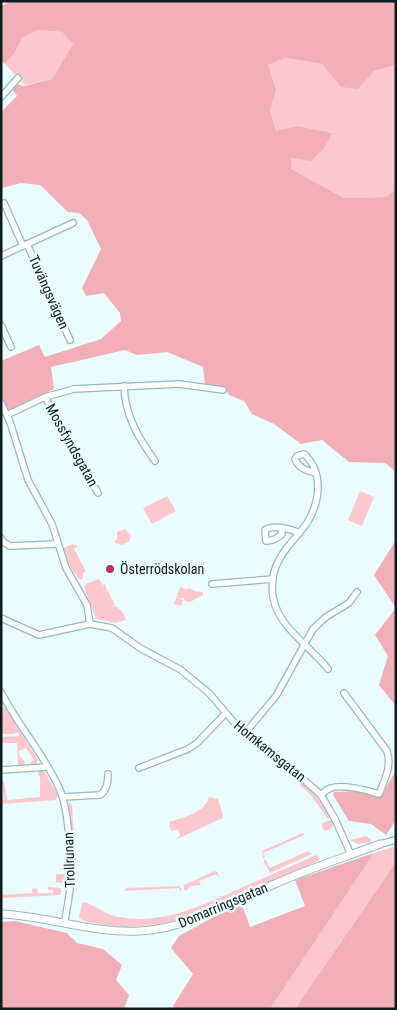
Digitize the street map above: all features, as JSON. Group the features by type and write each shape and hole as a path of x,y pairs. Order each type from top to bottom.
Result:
{"street":[{"path":"1,97 18,78"},
{"name":"Tuvängsvägen","path":"4,203 70,340"},
{"path":"1,256 73,223"},
{"path":"1,325 11,347"},
{"name":"Mossfyndsgatan","path":"7,415 45,397 74,389 178,384 223,390"},
{"path":"124,386 127,411 131,421 155,461"},
{"name":"Mossfyndsgatan","path":"45,397 98,493"},
{"path":"1,403 7,415 28,480 52,524 66,568 87,605 90,624 40,635 1,618"},
{"path":"316,473 318,490 314,508 300,533 280,557 273,579 273,596 284,622 317,655 328,669"},
{"path":"281,529 290,528 300,533"},
{"path":"1,538 6,545 10,546 58,544"},
{"path":"212,584 273,579"},
{"path":"245,733 279,691 313,628 349,603 357,592"},
{"name":"Hornkamsgatan","path":"90,624 112,628 140,648 181,670 201,685 225,714 245,733 284,762 321,795 335,819 351,855"},
{"name":"Trollrunan","path":"1,692 3,701 47,767 63,797 67,817 70,872 69,898 64,922"},
{"path":"321,795 326,790 335,787 365,790 379,794 388,770 390,758 344,693"},
{"path":"138,768 188,749 197,743 225,714"},
{"path":"1,770 47,767"},
{"path":"63,797 100,795 108,783 108,774"},
{"path":"380,844 396,840"},
{"name":"Domarringsgatan","path":"1,914 17,914 117,932 168,927 189,921 277,882 380,844"}],"shaded area":[{"path":"12,1 396,1 396,65 374,71 358,89 341,87 322,64 285,58 268,65 276,90 270,111 276,131 298,126 332,133 325,147 311,161 291,158 291,169 344,198 386,197 396,189 396,472 385,463 349,462 322,440 301,444 274,424 252,414 244,401 229,395 226,389 205,385 203,367 167,352 137,355 125,350 51,367 54,389 1,415 1,361 39,345 45,357 101,339 121,321 120,313 104,293 86,296 82,288 101,249 87,220 79,213 68,212 40,185 21,183 1,188 1,112 17,96 12,89 16,84 24,86 52,79 73,44 62,32 38,30 23,37 14,54 5,64 1,61 1,6"},
{"path":"38,30 62,32 73,44 52,79 25,85 5,64 14,54 23,37"},
{"path":"285,58 322,64 341,87 374,71 396,65 396,189 386,197 344,198 291,169 291,157 332,133 298,126 276,132 270,111 276,90 267,65"},
{"path":"360,491 374,497 362,526 348,520"},
{"path":"167,496 176,511 152,524 143,508"},
{"path":"125,529 131,535 129,542 121,545 114,542 117,539 117,532"},
{"path":"396,540 396,608 374,575"},
{"path":"72,544 78,546 74,549 86,571 83,573 83,579 80,580 71,568 64,551 64,548"},
{"path":"99,579 103,585 105,584 107,590 105,592 108,591 115,605 111,607 116,606 124,614 126,620 115,623 96,619 84,587 86,584"},
{"path":"180,587 203,592 203,595 190,602 185,601 184,598 179,598 183,600 181,606 174,604"},
{"path":"396,608 396,706 379,685 388,656 375,635"},
{"path":"1,706 6,709 38,760 36,764 31,764 34,760 26,748 19,751 25,763 18,765 17,743 1,743 1,737 19,736 19,734 17,732 14,734 1,734"},
{"path":"281,764 310,788 331,817 328,819 310,794 279,767"},
{"path":"43,769 58,795 56,800 1,804 1,800 4,799 1,781 4,781 7,800 40,797 40,776 38,775 38,770"},
{"path":"396,770 396,820 386,835 371,824 349,821 333,795 334,792 357,791 381,797"},
{"path":"209,797 218,799 223,818 173,841 180,836 178,829 171,831 169,827 170,822 198,811 207,802"},
{"path":"69,803 72,805 76,876 73,876 70,817 67,805"},
{"path":"332,819 333,826 331,829 324,831 321,824"},
{"path":"303,833 304,835 263,853 265,857 263,858 262,851"},
{"path":"366,836 371,839 371,842 358,844 350,840"},
{"path":"396,846 396,862 295,1009 270,1009 374,853"},
{"path":"308,851 312,854 270,873 264,862 266,860 270,868"},
{"path":"374,853 270,1009 175,1009 173,1006 193,974 171,948 179,936 241,902 250,927 305,906 295,880"},
{"path":"316,855 320,859 316,862 197,914 162,924 125,927 91,923 79,918 82,903 84,902 119,917 135,919 166,916 210,902"},
{"path":"396,862 396,1009 295,1009"},
{"path":"215,871 218,873 219,878 216,874 199,881 201,885 190,886 186,891 184,890 184,885"},
{"path":"56,874 67,874 66,881 62,883 56,882"},
{"path":"179,886 182,889 180,892 179,888 124,891 126,888"},
{"path":"48,887 61,888 61,895 1,898 1,895 32,893 32,889 37,888 38,893 53,893 53,890 48,890"},
{"path":"15,921 67,933 77,943 103,949 122,965 116,980 129,995 124,1009 1,1009 1,922"}],"place":[{"name":"Österrödskolan","path":"110,569"}]}
